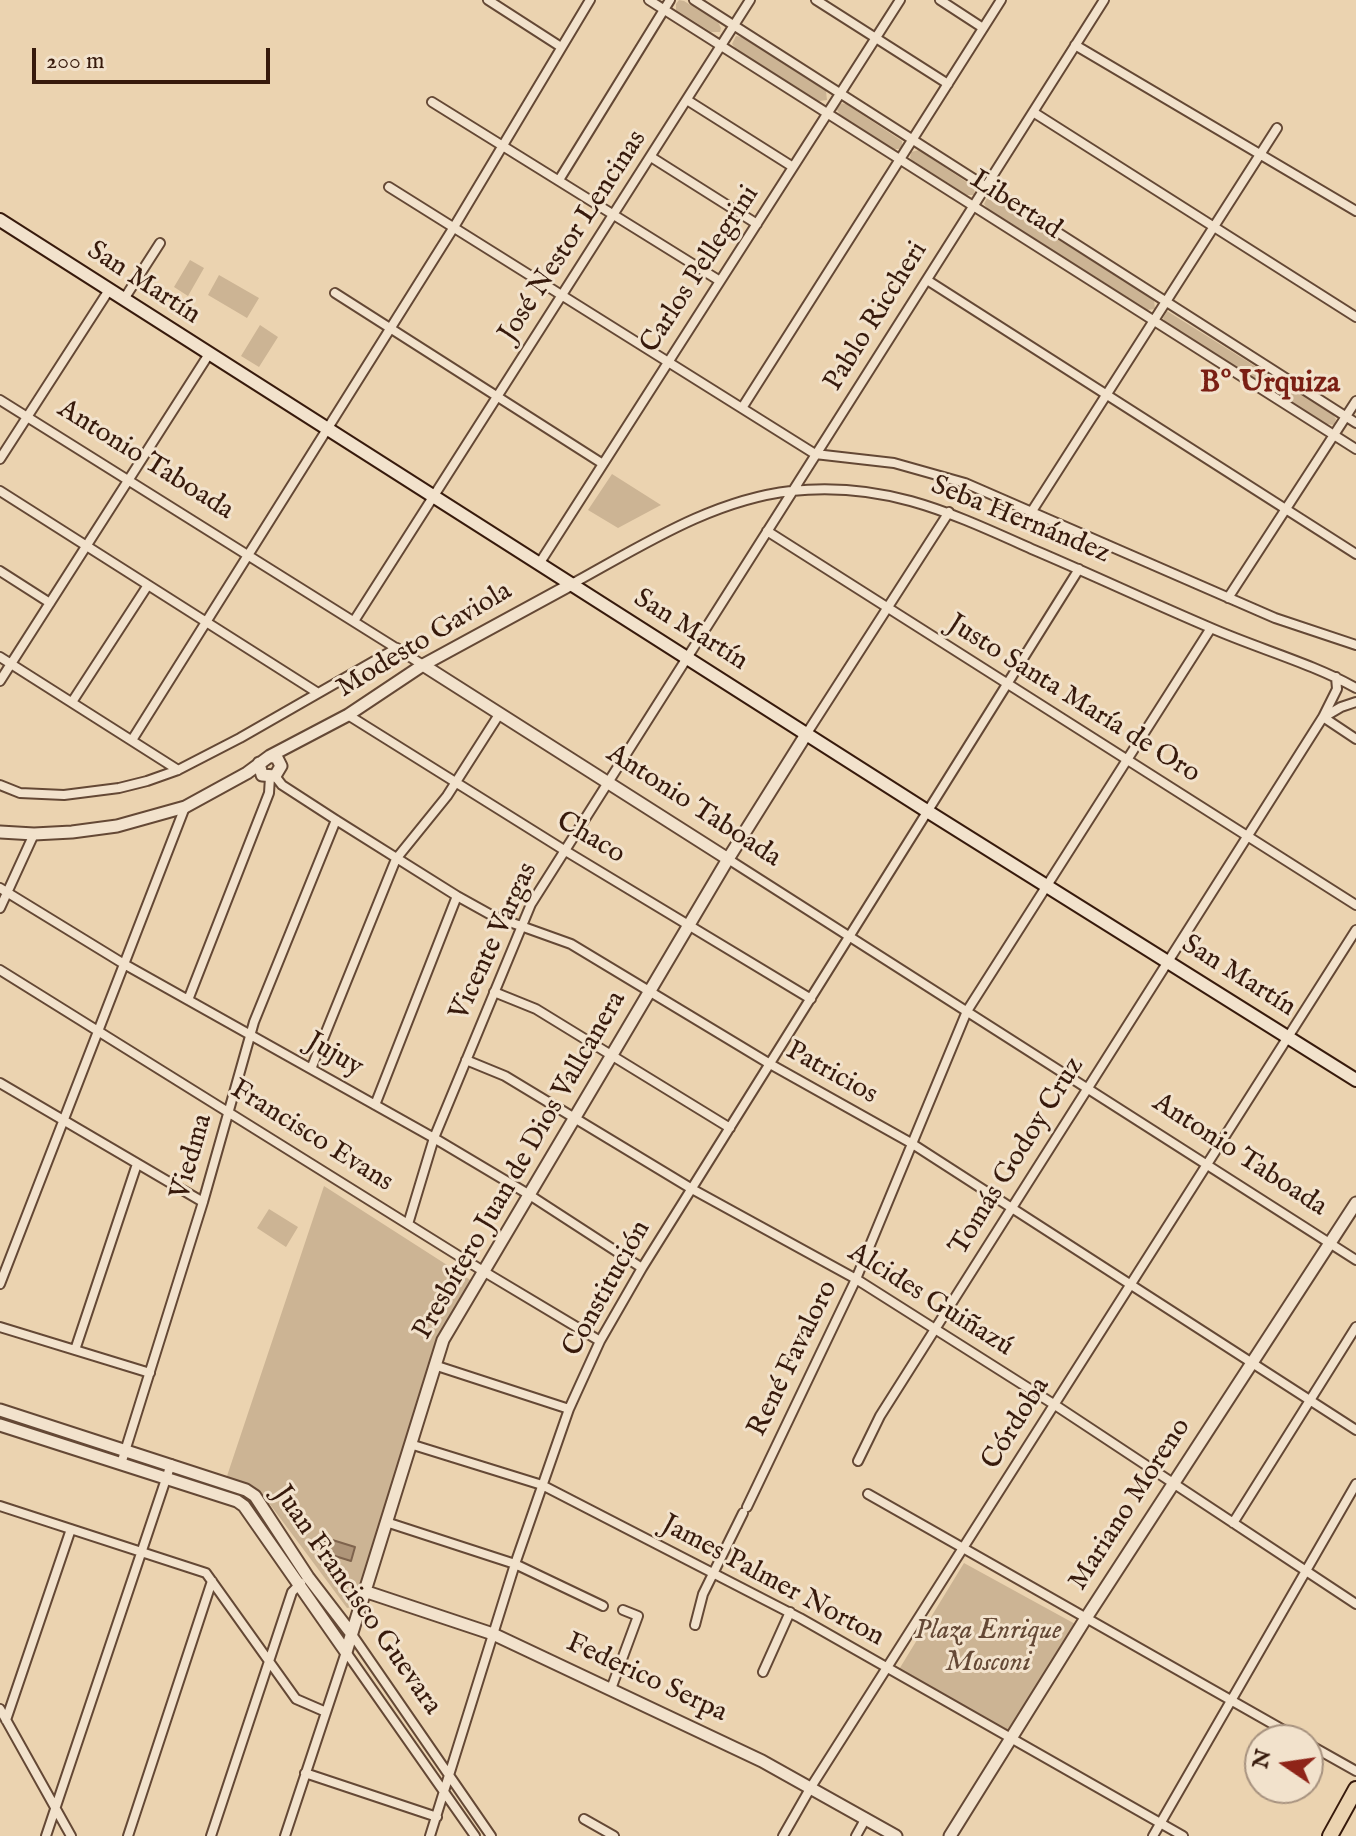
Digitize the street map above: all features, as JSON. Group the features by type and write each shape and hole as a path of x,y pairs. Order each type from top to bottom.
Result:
{"main road":[{"name":"San Martín","path":"0,220 570,585 1356,1080"},
{"path":"1330,1836 1356,1789"}],"street":[{"path":"488,0 561,47"},
{"path":"132,740 391,329 590,0"},
{"name":"Libertad","path":"649,0 1356,449"},
{"path":"559,180 670,0"},
{"name":"Libertad","path":"694,0 1356,423"},
{"name":"José Nestor Lencinas","path":"354,621 750,0"},
{"path":"816,0 948,84"},
{"name":"Carlos Pellegrini","path":"539,564 900,0"},
{"path":"940,0 983,28"},
{"path":"742,408 1001,0"},
{"name":"Pablo Riccheri","path":"686,658 1104,0"},
{"path":"1075,45 1356,211"},
{"path":"687,100 793,167"},
{"path":"432,102 720,281"},
{"path":"1033,112 1356,317"},
{"path":"1032,511 1277,128"},
{"path":"651,157 757,224"},
{"path":"389,187 815,454 916,467 965,483 1228,598 1320,635 1356,645"},
{"path":"124,299 160,243"},
{"path":"927,280 1356,554"},
{"path":"0,459 109,290"},
{"path":"335,293 603,464"},
{"path":"0,681 209,354"},
{"name":"Antonio Taboada","path":"0,400 500,713 1356,1260"},
{"path":"1228,598 1356,401"},
{"name":"Seba Hernández","path":"570,585 719,508 792,491 850,490 881,494 949,512 1211,628 1336,677 1356,688"},
{"path":"0,491 318,693"},
{"path":"807,733 949,512"},
{"name":"Justo Santa María de Oro","path":"767,531 1356,905"},
{"name":"Constitución","path":"430,1836 542,1485 569,1409 600,1341 642,1268 1079,569"},
{"path":"0,571 50,603"},
{"path":"72,702 148,585"},
{"name":"Modesto Gaviola","path":"270,769 305,739 348,715 423,665 570,585"},
{"name":"René Favaloro","path":"695,1625 699,1605 712,1574 856,1279 967,1011 1211,628"},
{"path":"0,785 20,793 64,795 147,781 178,770 240,738 397,648"},
{"path":"0,657 178,770"},
{"name":"Vicente Vargas","path":"408,1224 434,1138 521,925 564,850 686,658"},
{"name":"Tomás Godoy Cruz","path":"858,1461 880,1416 1323,717 1337,689 1336,677"},
{"path":"1356,702 1323,717 1356,739"},
{"path":"311,1069 396,859 455,782 500,713"},
{"name":"Chaco","path":"348,715 811,999"},
{"name":"Presbítero Juan de Dios Vallcanera","path":"285,1836 443,1340 689,924 807,733"},
{"path":"0,832 34,834 117,826 185,807 247,773 270,769 269,793 188,1000"},
{"name":"Patricios","path":"270,769 282,785 457,896 493,916 571,944 770,1064 911,1143 1356,1430"},
{"path":"0,1284 185,807"},
{"name":"Viedma","path":"121,1464 203,1202 250,1034 336,820"},
{"path":"0,908 3,890 34,834"},
{"name":"Jujuy","path":"3,890 124,964 434,1138 642,1268"},
{"path":"375,1105 457,896"},
{"name":"Córdoba","path":"783,1836 811,1787 1356,930"},
{"name":"Francisco Evans","path":"0,970 600,1341"},
{"path":"494,992 536,1009 730,1128"},
{"name":"Alcides Guiñazú","path":"466,1060 505,1076 692,1189 856,1279 1174,1482 1356,1604"},
{"path":"0,1083 203,1202"},
{"path":"75,1350 137,1164"},
{"name":"Mariano Moreno","path":"950,1836 1086,1618 1356,1203"},
{"path":"0,1327 150,1373"},
{"path":"1233,1523 1356,1327"},
{"path":"434,1365 569,1409"},
{"name":"Juan Francisco Guevara","path":"0,1410 171,1464 246,1490 255,1496 346,1652 475,1836"},
{"name":"Juan Francisco Guevara","path":"0,1425 237,1501 244,1506 303,1582 351,1633 491,1836"},
{"name":"James Palmer Norton","path":"410,1444 542,1485 790,1612 1183,1836"},
{"path":"46,1836 171,1464"},
{"path":"1153,1836 1356,1484"},
{"path":"868,1494 1273,1724"},
{"path":"244,1506 255,1496"},
{"path":"0,1506 206,1573 296,1699 326,1712"},
{"path":"386,1522 515,1564 603,1606"},
{"path":"6,1720 71,1529"},
{"path":"128,1836 212,1581"},
{"path":"211,1836 292,1592 303,1582"},
{"name":"Federico Serpa","path":"364,1591 493,1634 811,1787 896,1836"},
{"path":"611,1689 638,1616 623,1610"},
{"path":"763,1672 790,1612"},
{"path":"0,1709 71,1836"},
{"path":"1324,1753 1356,1771"},
{"path":"305,1773 437,1817"},
{"path":"856,1836 866,1818"},
{"path":"584,1819 614,1836"}],"green space":[{"path":"679,0 718,22 720,32 711,32 676,10"},
{"path":"736,36 826,91 827,100 819,101 737,50 732,44"},
{"path":"840,103 902,141 902,149 893,149 840,115 836,108"},
{"path":"919,150 974,187 975,195 967,195 913,161 911,152"},
{"path":"987,198 992,198 1154,300 1155,309 1147,310 988,209 984,204"},
{"path":"190,260 204,268 188,296 174,287"},
{"path":"219,275 259,298 247,318 208,295"},
{"path":"1167,311 1333,415 1336,419 1334,425 1326,424 1165,322 1163,318"},
{"path":"260,325 278,337 259,367 241,356"},
{"path":"612,474 661,505 618,528 588,510"},
{"path":"324,1186 472,1281 438,1335 353,1607 347,1608 260,1491 226,1479"},
{"path":"269,1209 298,1227 286,1247 257,1228"},
{"name":"Plaza Enrique Mosconi","path":"964,1563 1077,1625 1010,1733 898,1671"}],"shaded area":[{"path":"326,1538 355,1547 351,1561 322,1552"}],"district":[{"name":"Bº Urquiza","path":"1270,385"}]}
